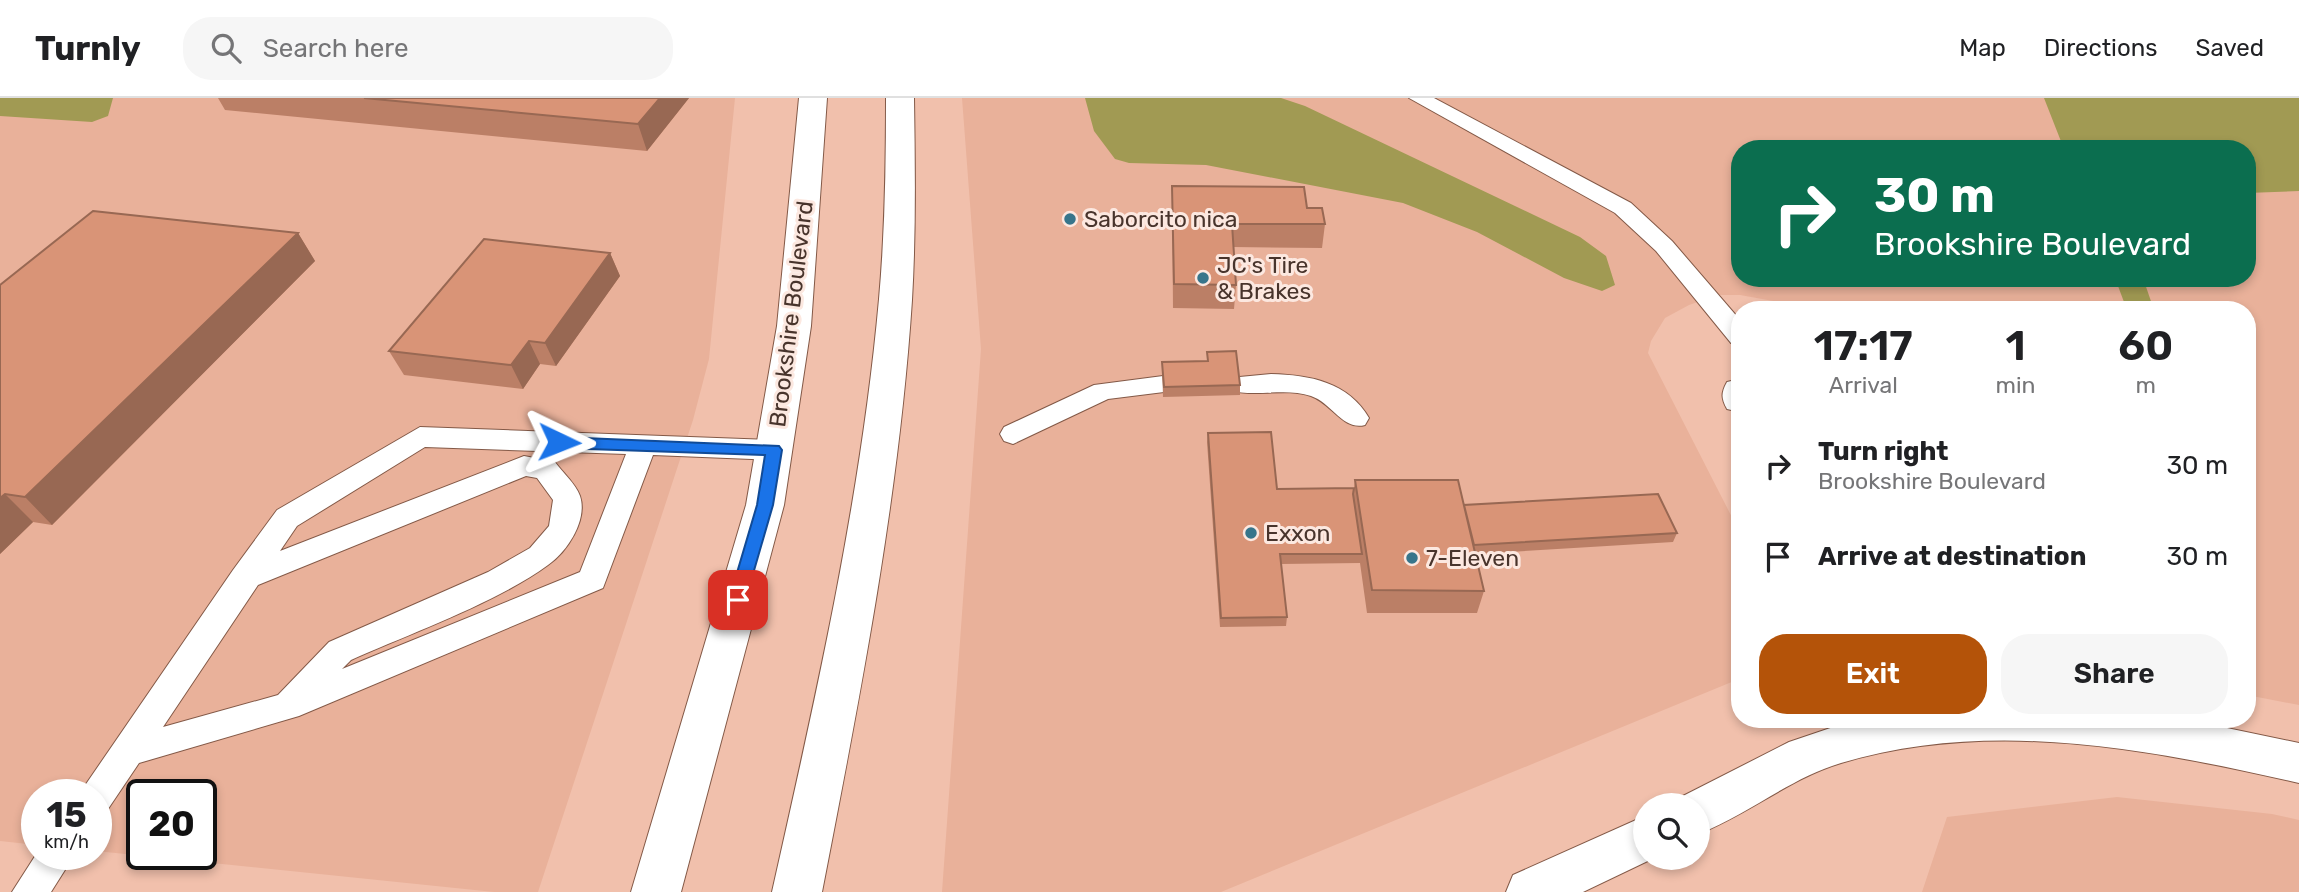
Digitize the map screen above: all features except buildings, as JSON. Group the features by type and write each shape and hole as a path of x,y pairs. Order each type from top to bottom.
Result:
{"main road":[{"name":"Brookshire Boulevard","path":"656,892 765,505 794,326 813,98"},
{"path":"797,892 853,610 882,439 897,295 903,172 900,98"},
{"path":"1710,806 1840,743 1894,728"},
{"path":"2096,728 2248,751 2299,763"},
{"path":"1531,892 1633,844"}],"lane":[{"path":"1419,98 1623,208 1664,246 1731,326"},
{"path":"1238,384 1285,383 1313,386 1343,401 1356,418"},
{"path":"1013,433 1104,391 1163,385"},
{"path":"109,779 243,578 287,517 420,437 774,450"},
{"path":"129,751 288,706 592,580 643,446"},
{"path":"243,578 524,466 545,469 567,498 563,529 540,556 499,580 340,651 288,706"},
{"path":"30,892 46,870"}],"shaded area":[{"path":"0,98 735,98 709,359 693,420 538,892 494,892 217,863 217,779 126,779 126,854 112,853 112,779 21,779 21,843 0,841"},
{"path":"0,98 113,98 108,116 92,122 0,116"},
{"path":"962,98 2299,98 2299,705 2256,697 2256,301 1773,301 1740,295 1718,295 1689,305 1665,318 1651,341 1648,353 1731,515 1731,682 1221,892 942,892 981,349"},
{"path":"1085,98 1281,98 1305,106 1580,237 1606,256 1615,285 1602,291 1564,278 1477,232 1403,203 1206,165 1129,163 1115,159 1094,131"},
{"path":"2044,98 2299,98 2299,191 2256,193 2256,140 2060,140"},
{"path":"2118,287 2146,287 2151,301 2124,301"},
{"path":"2117,797 2272,814 2299,820 2299,892 1922,892 1947,817"}],"place":[{"name":"Saborcito nica","path":"1070,219"},
{"name":"JC's Tire & Brakes","path":"1203,278"},
{"name":"Exxon","path":"1251,533"},
{"name":"7-Eleven","path":"1412,558"}],"route":[{"path":"559,442 774,450 765,505 738,600"}]}
